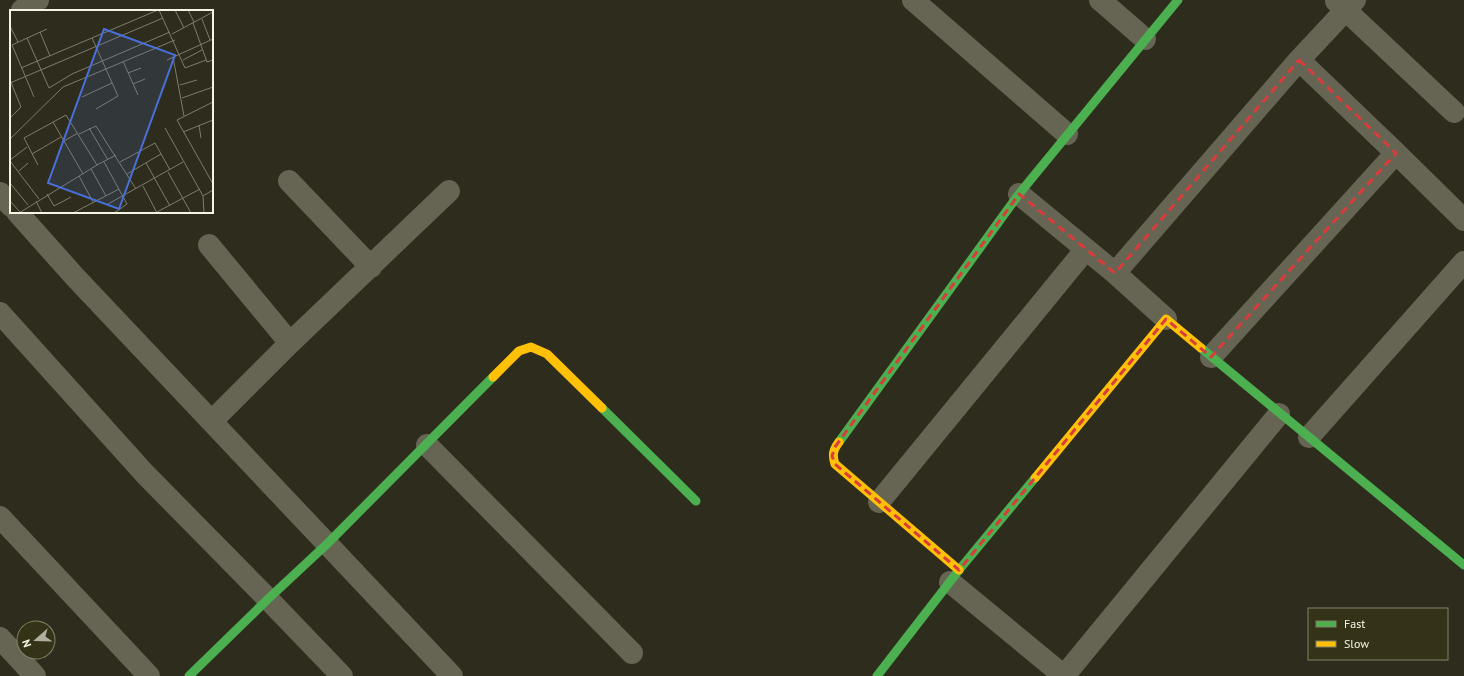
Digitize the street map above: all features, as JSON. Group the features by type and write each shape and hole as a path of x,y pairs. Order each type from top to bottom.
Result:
{"street":[{"path":"12,0 21,10"},
{"path":"23,10 38,0"},
{"path":"913,0 1067,134"},
{"path":"1100,0 1145,39"},
{"path":"1178,0 1019,194 835,447 832,456 835,464 879,502 955,576 1064,676 1279,414"},
{"path":"1115,273 1299,60 1345,3 1454,112"},
{"path":"1299,60 1464,220"},
{"path":"1211,357 1396,153"},
{"path":"289,181 371,267"},
{"path":"212,420 449,191"},
{"path":"0,193 10,205"},
{"path":"1019,194 1115,273 1279,414 1464,565"},
{"path":"18,213 75,277 212,420 452,676"},
{"path":"209,245 290,343"},
{"path":"879,502 1086,249"},
{"path":"1309,437 1464,262"},
{"path":"0,313 145,474 342,676"},
{"path":"877,676 955,576 1166,318"},
{"path":"189,676 327,544 519,351 531,347 547,354 696,501"},
{"path":"427,445 632,653"},
{"path":"0,517 150,676"},
{"path":"0,638 35,676"}],"highlighted area":[{"path":"1299,60 1396,153 1211,357 1166,319 959,570 835,464 832,456 835,447 1019,194 1115,273"}],"traffic: fast":[{"path":"839,442 1019,194 1178,0"},
{"path":"1201,348 1464,565"},
{"path":"189,676 327,544 493,377"},
{"path":"602,408 696,501"},
{"path":"877,676 959,570 1035,478"}],"traffic: slow":[{"path":"1035,478 1166,319 1201,348"},
{"path":"493,377 519,351 531,347 547,354 602,408"},
{"path":"839,442 834,453 835,464 959,570"}]}
